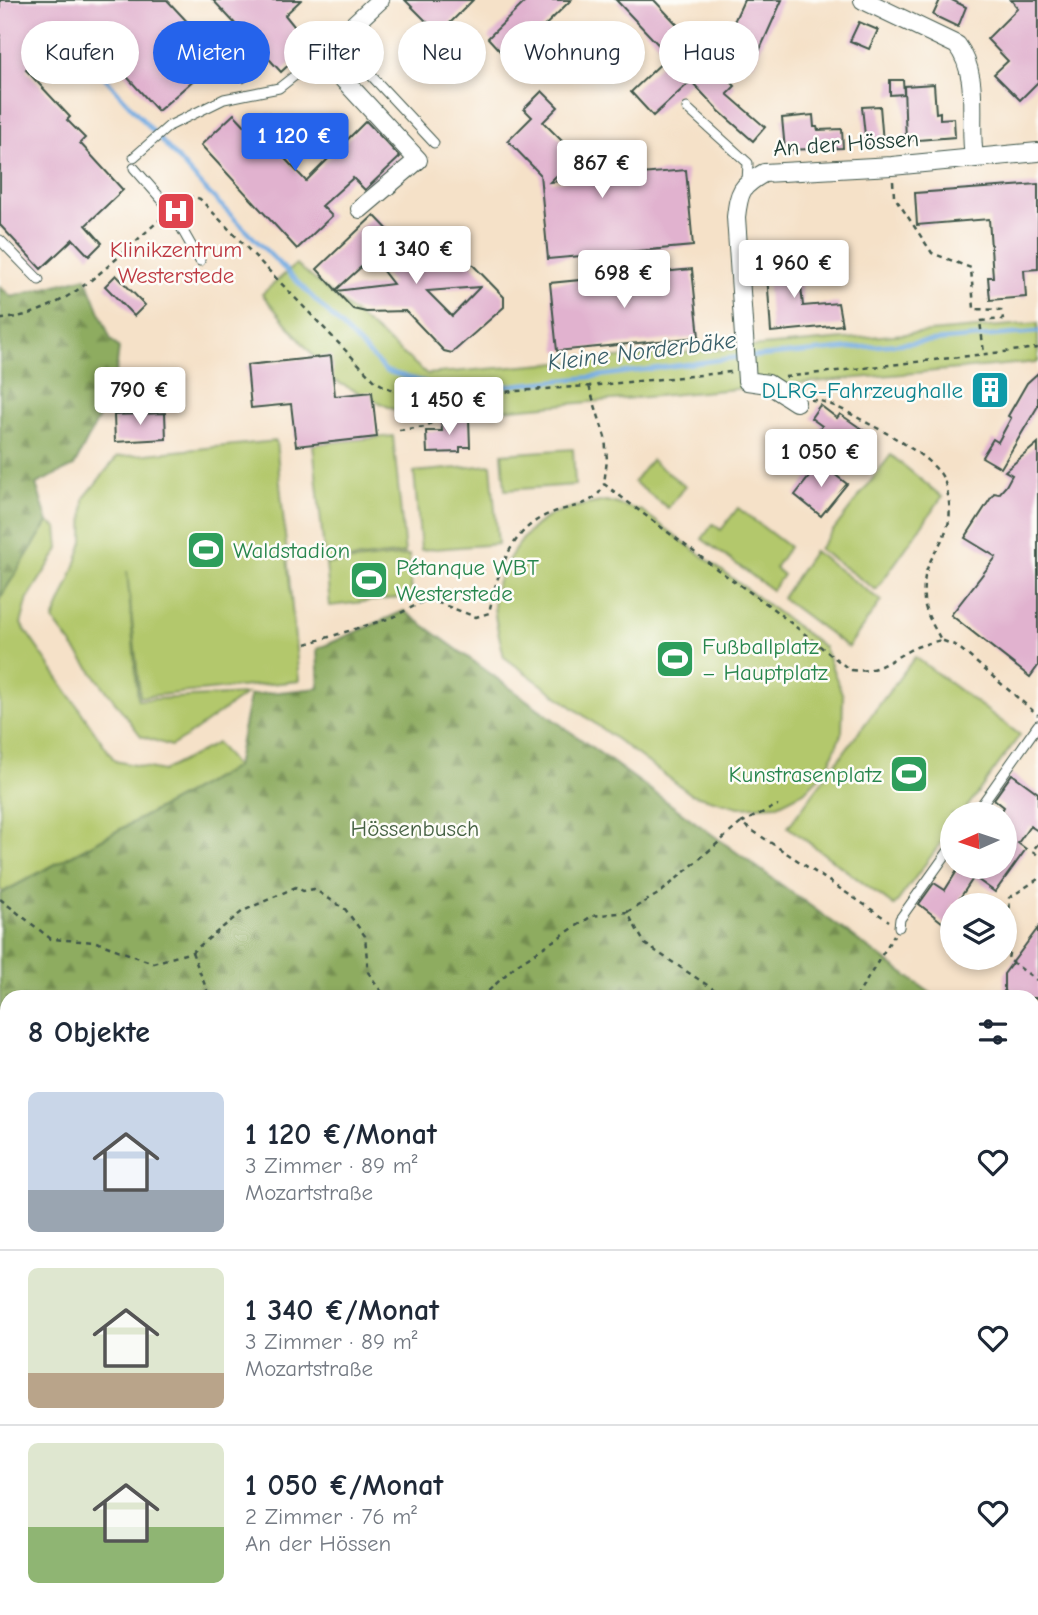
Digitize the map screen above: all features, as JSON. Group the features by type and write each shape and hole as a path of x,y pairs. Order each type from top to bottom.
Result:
{"street":[{"path":"358,21 380,0"},
{"path":"863,0 957,45 966,57 972,75 974,157"},
{"path":"348,84 418,160 360,209"},
{"name":"An der Hössen","path":"745,367 737,217 738,195 747,182 764,173 892,166 1038,152"},
{"path":"745,367 747,381 768,384 796,402"}],"lane":[{"path":"200,261 171,211 134,163 169,126 224,99 279,88 284,84"},
{"path":"379,84 434,143"},
{"path":"687,108 748,163 747,182"},
{"path":"0,240 39,280"},
{"path":"983,802 1038,725"},
{"path":"899,928 900,919 940,863"}],"path":[{"path":"892,166 894,196 932,253 971,268 974,309 1002,310 1003,319 980,321 984,353"},
{"path":"0,319 41,309 73,294 185,197 194,196 200,199 374,381 406,395 429,397 589,386 745,367"},
{"path":"773,378 1038,348"},
{"path":"306,643 391,618 428,598 476,617 489,612 495,584 514,542 546,515 598,497 604,484 607,460 605,437 589,386"},
{"path":"796,402 817,400 898,438 942,474 950,503 949,524 929,561 925,576 924,604 941,639 957,646 1038,715"},
{"path":"398,430 425,427 431,423 437,403"},
{"path":"604,484 767,604 850,670 878,669 908,651 941,639"},
{"path":"489,990 516,965 592,916 627,912 660,893 741,823 778,805"},
{"path":"741,823 899,928 861,990"},
{"path":"1038,844 1032,851 1038,855"},
{"path":"1038,878 1009,898 1012,936 1008,959 1038,981"},
{"path":"0,899 51,939 96,942 153,963 192,952 243,911 296,887 303,891 314,889 345,909 365,936 368,972 380,990"},
{"path":"627,912 645,944 715,990"},
{"path":"192,952 207,990"}],"green space":[{"path":"296,264 427,374 1038,323 1038,362 411,418 333,380 262,294"},
{"path":"86,277 111,340 119,348 114,388 74,466 36,484 48,522 0,598 0,287 12,297"},
{"path":"393,436 405,553 325,562 313,444"},
{"name":"Waldstadion","path":"276,441 299,681 140,697 127,571 138,700 246,694 171,746 141,736 53,620 83,542 84,498 117,457"},
{"path":"573,449 575,485 505,490 502,454"},
{"path":"891,455 942,497 876,590 819,549"},
{"path":"651,460 685,486 668,508 634,482"},
{"path":"491,465 498,544 421,550 414,472"},
{"path":"606,501 642,511 824,647 843,696 842,732 827,769 804,792 778,805 739,807 691,794 504,657 494,597 506,563 530,531 548,517 569,509"},
{"path":"738,508 789,547 775,568 783,575 772,590 702,539 713,524 721,530"},
{"path":"48,522 57,528 59,549 28,598 21,624 115,761 163,771 217,743 236,767 3,892 0,890 0,598"},
{"path":"814,551 881,601 848,647 782,598"},
{"name":"Pétanque WBT Westerstede","path":"409,555 412,596 330,606 326,564"},
{"name":"Hössenbusch","path":"404,611 926,990 0,990 0,894 236,767 250,695 319,688 317,649"},
{"name":"Kunstrasenplatz","path":"915,657 1020,735 971,802 940,802 940,844 894,906 788,827"}],"building":[{"path":"0,0 167,0 187,21 153,21 153,84 189,84 158,111 134,84 139,84 139,21 21,21 21,84 39,84 70,117 67,120 85,138 80,143 123,190 86,225 102,243 89,256 73,239 41,269 0,225"},
{"path":"213,0 301,0 285,15 290,21 284,21 284,69 281,72 270,60 270,21 233,21"},
{"path":"405,0 473,0 452,21 426,21"},
{"path":"527,0 571,0 550,21 505,21"},
{"path":"616,0 654,0 674,21 659,21 659,45 645,31 645,21 636,21"},
{"path":"744,0 782,0 759,52 759,21 734,21"},
{"path":"940,0 952,0 966,7 958,27 933,15"},
{"path":"1011,0 1038,0 1038,82 1020,100 994,74 1008,61 987,39 1018,8"},
{"path":"859,22 878,30 869,49 850,41"},
{"path":"500,26 500,51 488,38"},
{"path":"659,65 659,84 688,84 653,116 631,92 639,84 645,84 645,79"},
{"path":"890,80 903,80 904,94 890,95"},
{"path":"694,84 733,84 735,86 727,94 765,127 753,141"},
{"path":"934,84 936,113 940,112 940,119 954,118 955,137 906,141 904,86"},
{"path":"542,91 558,107 543,122 577,156 550,182 686,170 693,246 548,259 540,174 508,141 532,117 524,109"},
{"path":"880,106 883,143 866,145 862,107"},
{"path":"269,113 286,132 272,145 306,181 366,121 400,157 365,190 353,178 322,206 332,216 297,249 201,145 234,114 250,131"},
{"path":"813,115 814,127 818,130 842,129 843,148 785,150 782,118"},
{"path":"1038,184 1038,269 1024,270 1026,297 990,300 988,277 993,277 989,219 917,225 915,193"},
{"path":"374,215 416,259 468,260 504,297 504,307 452,353 444,351 406,311 366,312 353,309 336,291 393,284 372,257 336,290 317,269","holes":["480,287 452,316 427,291"]},
{"path":"798,257 803,306 838,303 842,325 771,332 766,260"},
{"path":"692,269 699,337 557,351 550,283"},
{"path":"116,275 145,305 134,316 105,286"},
{"path":"331,356 335,396 372,392 377,437 296,446 291,404 251,408 247,365"},
{"path":"1038,373 1038,406 1001,468 982,457 993,439 998,442 1011,418 1008,416 1027,383"},
{"name":"DLRG-Fahrzeughalle","path":"999,377 1005,394 980,404 975,386"},
{"path":"820,405 837,418 840,414 866,432 855,450 838,438 827,453 811,442 822,426 811,418"},
{"path":"165,413 166,439 115,442 114,415"},
{"path":"469,418 470,447 460,447 460,452 427,453 426,431 442,431 441,419"},
{"path":"1038,443 1038,666 1030,677 951,615 996,557 965,538 994,493 999,494 1006,486 1012,475 1005,471"},
{"path":"820,463 847,484 821,516 795,495"},
{"path":"1012,774 1038,793 1038,831 1030,826 1018,843 1026,849 1017,861 1017,802 998,802 994,799"},
{"path":"952,879 973,879 963,893 940,893 940,921 919,904 934,883 945,890"},
{"path":"977,879 1004,879 995,892"},
{"path":"1038,928 1038,990 1004,990 1004,974 1007,970 1017,970 1017,956"}],"waterway":[{"name":"Kleine Norderbäke","path":"111,84 204,188 386,371 434,385 494,387 740,357"},
{"name":"Kleine Norderbäke","path":"749,357 1038,332"}],"place":[{"name":"Klinikzentrum Westerstede","path":"176,211"},
{"name":"DLRG-Fahrzeughalle","path":"990,390"},
{"name":"Waldstadion","path":"206,550"},
{"name":"Pétanque WBT Westerstede","path":"369,580"},
{"name":"Fußballplatz – Hauptplatz","path":"675,659"},
{"name":"Kunstrasenplatz","path":"909,774"}]}
